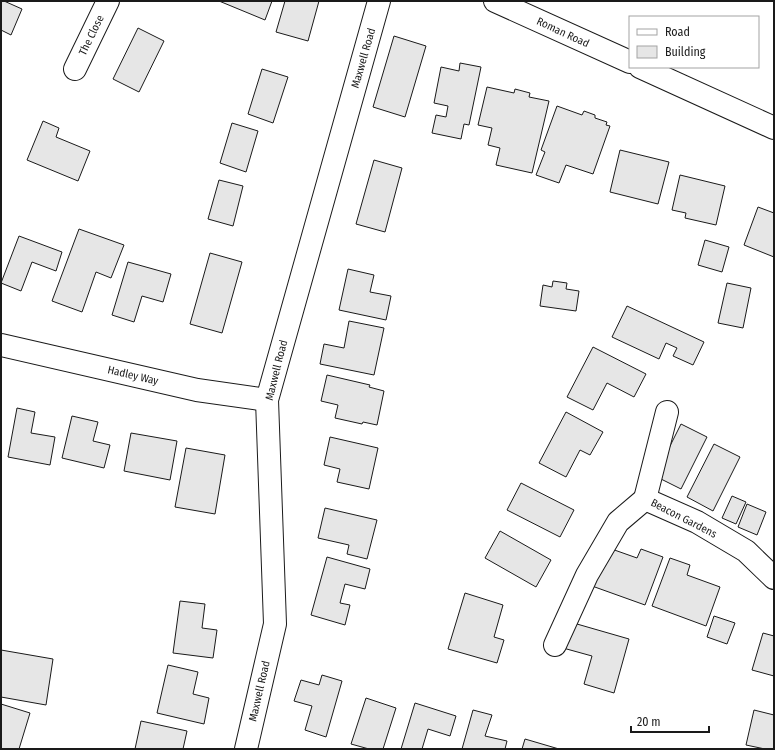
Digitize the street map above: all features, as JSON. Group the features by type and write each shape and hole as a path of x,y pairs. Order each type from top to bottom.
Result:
{"street":[{"name":"The Close","path":"75,69 108,1"},
{"name":"Maxwell Road","path":"246,749 275,624 267,400 379,1"},
{"name":"Roman Road","path":"495,1 528,8 629,61"},
{"path":"642,68 774,128"},
{"name":"Hadley Way","path":"1,345 197,390 267,400"},
{"name":"Beacon Gardens","path":"667,412 646,498 697,522 746,551 774,578"},
{"path":"555,645 587,575 618,522 646,498"}],"building":[{"path":"1,1 22,9 11,35 1,30"},
{"path":"219,1 272,1 265,20"},
{"path":"285,1 319,1 308,41 276,32"},
{"path":"138,28 164,41 139,92 113,79"},
{"path":"394,36 426,46 405,117 373,107"},
{"path":"460,63 481,67 469,125 464,124 461,139 432,133 436,115 446,117 448,106 434,103 441,67 459,71"},
{"path":"262,69 288,77 273,123 248,114"},
{"path":"487,87 514,93 515,89 530,93 529,97 549,101 532,173 496,165 500,148 488,145 492,128 478,125"},
{"path":"557,106 582,115 584,111 595,115 595,118 607,122 606,125 610,126 593,174 566,165 559,183 536,175 545,152 541,150"},
{"path":"43,121 59,128 56,137 90,151 78,181 27,160"},
{"path":"232,123 258,131 246,172 220,163"},
{"path":"620,150 669,162 658,204 610,192"},
{"path":"374,160 402,168 385,232 356,224"},
{"path":"680,175 725,186 716,225 685,218 686,213 672,210"},
{"path":"219,180 243,186 233,226 208,219"},
{"path":"758,207 774,213 774,257 744,245"},
{"path":"79,229 124,245 111,278 96,272 82,312 52,301"},
{"path":"19,236 62,252 56,271 32,262 21,291 1,283"},
{"path":"705,240 729,247 722,272 698,265"},
{"path":"210,253 242,262 222,333 190,324"},
{"path":"128,262 171,274 163,302 142,296 134,322 112,315"},
{"path":"348,269 374,275 370,292 391,296 386,320 339,310"},
{"path":"553,281 567,283 566,289 579,291 576,311 540,306 543,285 552,287"},
{"path":"727,283 751,288 743,328 718,323"},
{"path":"627,306 704,342 693,365 673,356 677,348 666,343 659,359 612,337"},
{"path":"349,321 384,328 374,375 320,364 324,344 344,348"},
{"path":"593,347 646,374 634,397 607,383 593,410 567,397"},
{"path":"327,375 370,385 369,387 384,391 377,425 363,422 362,424 335,418 338,405 321,401"},
{"path":"17,408 35,412 31,433 55,437 50,465 8,457"},
{"path":"566,412 603,432 590,455 580,450 566,477 539,463"},
{"path":"72,416 98,422 93,441 110,445 104,468 62,458"},
{"path":"681,424 707,437 681,489 655,476"},
{"path":"131,433 177,441 170,480 124,471"},
{"path":"330,437 378,448 369,489 337,482 340,469 324,465"},
{"path":"714,444 740,457 713,511 687,497"},
{"path":"186,448 225,455 215,514 175,507"},
{"path":"521,483 574,510 560,537 507,510"},
{"path":"732,496 746,502 736,524 722,518"},
{"path":"747,504 766,512 757,535 738,527"},
{"path":"325,508 377,520 367,559 347,554 349,545 318,538"},
{"path":"500,531 551,560 536,587 485,558"},
{"path":"606,547 637,558 641,549 663,557 645,605 592,586"},
{"path":"327,557 370,569 365,589 345,584 340,603 350,605 345,625 311,615"},
{"path":"670,558 690,565 687,575 720,587 706,626 652,606"},
{"path":"465,593 503,605 494,637 504,640 497,663 448,649"},
{"path":"180,601 205,604 202,628 217,630 213,658 173,653"},
{"path":"714,616 735,623 727,644 707,637"},
{"path":"570,622 629,639 614,693 584,684 592,656 563,648"},
{"path":"763,633 774,636 774,676 752,670"},
{"path":"1,650 53,659 46,705 1,697"},
{"path":"168,665 198,672 193,694 209,698 204,724 157,713"},
{"path":"322,675 342,681 326,737 305,730 312,706 294,701 301,680 319,685"},
{"path":"366,698 396,708 383,749 369,749 351,744"},
{"path":"415,703 456,716 450,736 428,729 422,749 401,749"},
{"path":"1,704 30,713 19,749 1,749"},
{"path":"473,710 492,715 485,736 507,741 505,749 462,749"},
{"path":"754,710 774,715 774,749 765,749 746,745"},
{"path":"141,721 187,731 183,749 135,749"},
{"path":"525,739 559,749 522,749"}]}
